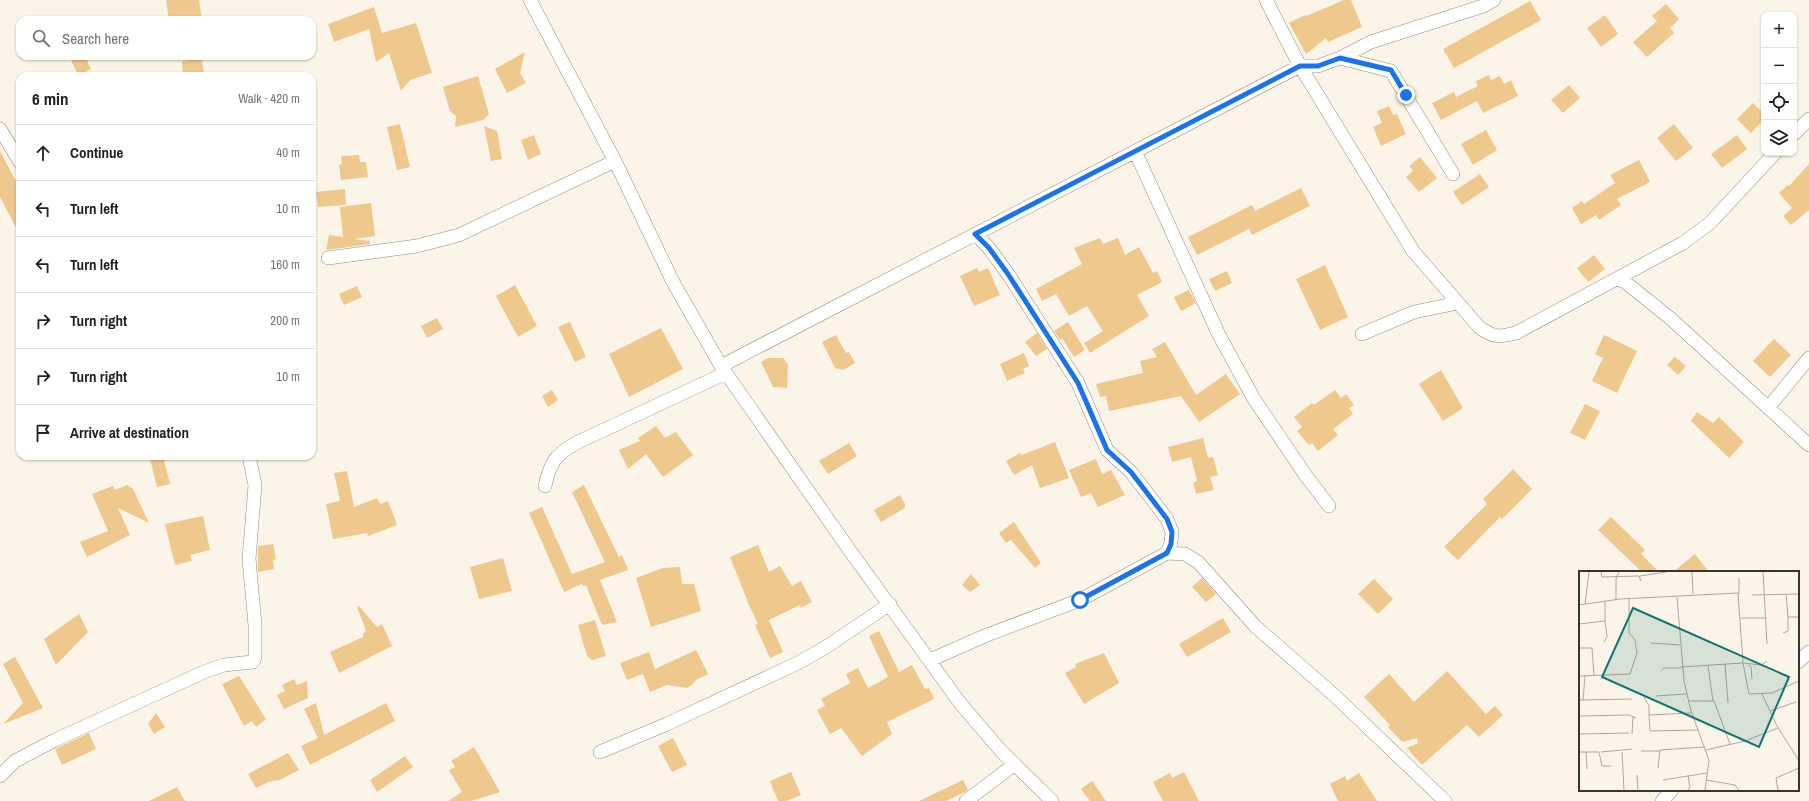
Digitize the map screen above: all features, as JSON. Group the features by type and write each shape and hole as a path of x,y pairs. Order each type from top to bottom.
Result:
{"street":[{"path":"530,0 615,161 673,282 724,370 848,548 890,604 960,703 1002,751 1052,801"},
{"path":"1266,0 1300,66 1413,251 1458,303 1480,327 1490,335 1499,337 1516,333 1556,313 1610,281 1617,279 1683,243 1710,223 1772,156"},
{"path":"545,486 549,470 560,452 576,443 724,370 975,234 1300,66 1318,66 1340,58 1371,42 1483,6 1494,0"},
{"path":"1340,58 1391,70 1453,174"},
{"path":"1797,131 1809,119"},
{"path":"0,129 16,155"},
{"path":"1135,151 1223,341 1254,399 1306,476 1329,506"},
{"path":"328,258 417,246 459,235 615,161"},
{"path":"975,234 989,248 1008,274 1078,383 1107,450 1131,472 1167,519 1172,532 1171,544 1167,553"},
{"path":"1617,279 1625,282 1670,318 1809,445"},
{"path":"1362,334 1414,312 1458,303"},
{"path":"1768,408 1809,358"},
{"path":"0,776 15,761 55,740 197,676 224,666 253,662 256,657 255,625 248,559 255,485 250,460"},
{"path":"930,660 987,635 1080,600 1167,553 1185,554 1198,562 1256,627 1334,695 1445,801"},
{"path":"600,752 791,666 826,647 890,604"},
{"path":"1799,661 1809,652"},
{"path":"966,801 1015,764"},
{"path":"1662,801 1671,791"}],"building":[{"path":"166,0 199,0 201,16 168,16"},
{"path":"1344,0 1351,0 1362,27 1328,42 1326,38 1306,54 1289,23 1305,15 1306,16"},
{"path":"1530,1 1541,20 1454,68 1443,49"},
{"path":"1666,4 1679,19 1670,28 1674,33 1647,57 1633,42 1657,21 1652,16"},
{"path":"374,7 382,33 416,23 432,73 410,80 401,91 389,53 376,62 369,29 334,42 328,24"},
{"path":"1605,15 1618,34 1601,47 1587,28"},
{"path":"525,52 520,73 526,83 507,93 495,69"},
{"path":"71,60 87,60 91,69 84,72 77,72"},
{"path":"202,60 204,72 183,72 182,61"},
{"path":"1489,75 1491,80 1500,76 1504,84 1511,80 1518,96 1483,113 1477,101 1441,120 1432,103 1454,92 1456,97 1478,86 1476,81"},
{"path":"478,76 489,114 483,120 455,127 456,116 450,111 443,87"},
{"path":"1569,85 1580,98 1563,113 1551,100"},
{"path":"1753,103 1761,111 1761,122 1751,133 1737,119"},
{"path":"1389,106 1393,115 1397,114 1406,134 1381,146 1373,127 1382,123 1377,111"},
{"path":"400,124 410,167 397,170 387,127"},
{"path":"1674,124 1693,148 1676,161 1657,138"},
{"path":"484,126 497,131 502,159 491,161"},
{"path":"1486,130 1497,150 1473,165 1461,144"},
{"path":"534,135 541,154 528,160 521,140"},
{"path":"1737,135 1747,149 1722,168 1711,154"},
{"path":"0,151 16,181 16,227 0,197"},
{"path":"359,155 360,162 366,162 368,177 341,180 339,165 342,164 341,156"},
{"path":"1420,157 1437,178 1419,192 1406,177 1413,171 1409,166"},
{"path":"1639,160 1650,182 1617,199 1621,205 1599,220 1596,215 1581,224 1572,208 1582,201 1584,204 1615,183 1610,175"},
{"path":"1809,164 1809,210 1791,225 1783,216 1792,208 1779,193 1788,185 1789,186"},
{"path":"1480,174 1489,187 1462,205 1453,192"},
{"path":"1301,188 1310,206 1252,235 1249,229 1197,255 1188,237 1252,205 1255,211"},
{"path":"345,189 346,205 318,207 316,192"},
{"path":"371,203 375,236 354,239 370,241 370,244 326,250 329,235 343,237 340,207"},
{"path":"1100,238 1103,244 1118,238 1125,255 1139,247 1153,273 1157,271 1162,282 1137,295 1149,316 1090,353 1084,343 1103,331 1087,306 1069,316 1056,294 1042,301 1036,289 1082,264 1074,248"},
{"path":"1594,255 1605,269 1588,282 1577,268"},
{"path":"1325,265 1348,317 1320,330 1296,279"},
{"path":"977,268 979,272 988,268 1000,295 974,306 960,276"},
{"path":"1227,271 1232,283 1215,291 1209,279"},
{"path":"515,285 537,326 518,337 496,296"},
{"path":"357,286 362,297 344,305 339,294"},
{"path":"1189,290 1196,303 1181,311 1174,297"},
{"path":"437,318 443,329 427,338 421,326"},
{"path":"570,322 586,357 575,362 558,327"},
{"path":"1068,322 1085,350 1074,357 1062,338 1060,340 1054,331"},
{"path":"661,328 683,369 629,397 609,354"},
{"path":"1037,333 1047,349 1036,356 1025,342"},
{"path":"836,335 846,353 849,352 855,363 843,370 835,368 822,342"},
{"path":"1604,335 1637,351 1617,393 1592,381 1603,358 1595,354"},
{"path":"1774,339 1791,355 1770,377 1753,361"},
{"path":"1165,342 1196,395 1226,374 1240,394 1199,422 1181,396 1109,411 1106,396 1100,397 1096,384 1143,373 1140,361 1157,357 1152,349"},
{"path":"1024,353 1029,366 1023,369 1025,373 1007,381 1000,364"},
{"path":"1675,357 1686,366 1678,375 1667,365"},
{"path":"768,358 783,358 788,364 787,388 773,387 761,362"},
{"path":"1441,370 1463,408 1443,421 1419,384"},
{"path":"552,390 558,400 548,407 542,396"},
{"path":"1335,390 1341,398 1346,394 1354,405 1349,408 1353,414 1333,429 1338,435 1318,451 1312,443 1309,445 1297,431 1302,427 1294,417 1312,403 1314,405"},
{"path":"1585,404 1600,411 1585,440 1570,433"},
{"path":"1697,412 1713,423 1719,417 1744,442 1729,458 1691,421"},
{"path":"656,426 665,438 676,432 693,455 663,477 646,454 628,469 619,450 640,441 638,438"},
{"path":"1203,438 1208,458 1213,457 1218,475 1210,477 1214,490 1196,494 1193,483 1197,481 1191,457 1172,462 1168,447"},
{"path":"1055,442 1069,478 1040,488 1032,465 1014,475 1006,461 1020,453 1022,455"},
{"path":"849,443 857,456 828,474 819,461"},
{"path":"1096,459 1102,474 1111,470 1125,495 1098,507 1091,493 1081,497 1069,470"},
{"path":"150,460 164,460 170,484 157,487"},
{"path":"1513,469 1532,489 1502,519 1500,517 1458,560 1444,547 1487,504 1483,499"},
{"path":"347,471 354,507 377,498 380,504 388,501 397,525 368,536 367,533 333,539 326,504 340,501 334,473"},
{"path":"127,485 133,489 149,523 118,508 130,535 87,557 80,542 108,531 92,494 113,486 115,490"},
{"path":"584,485 619,557 622,555 628,570 600,580 617,622 602,625 586,585 583,586 582,584 564,592 529,513 542,507 572,574 605,562 572,492"},
{"path":"900,495 905,504 905,508 881,522 874,510"},
{"path":"203,516 210,550 190,555 192,561 175,565 165,524"},
{"path":"1611,517 1645,550 1641,554 1658,571 1641,571 1598,530"},
{"path":"1014,522 1041,563 1035,568 1011,540 1006,543 999,533"},
{"path":"273,544 276,559 273,560 274,569 258,572 258,546"},
{"path":"758,545 769,572 780,566 792,586 801,581 812,602 801,608 800,605 769,620 783,652 770,658 755,625 758,624 730,557"},
{"path":"1695,554 1708,571 1674,571"},
{"path":"503,558 512,591 479,599 470,567"},
{"path":"680,567 682,584 694,584 701,611 651,627 636,578 663,568"},
{"path":"971,574 980,585 970,592 962,585"},
{"path":"1202,578 1216,594 1206,602 1192,587"},
{"path":"1374,579 1393,599 1378,614 1358,594"},
{"path":"359,606 377,627 382,624 392,646 339,673 330,652 363,637 363,634 366,631 357,607"},
{"path":"79,614 88,632 56,665 44,639"},
{"path":"1223,618 1231,632 1187,657 1179,644"},
{"path":"595,620 606,656 592,660 587,656 578,625"},
{"path":"879,631 899,672 912,665 925,689 929,688 934,699 887,722 892,734 862,756 841,728 830,734 817,710 825,706 821,699 850,683 846,674 858,668 868,688 888,677 869,636"},
{"path":"696,650 708,674 696,680 687,688 667,685 650,692 643,674 627,680 620,663 649,652 655,669"},
{"path":"1104,653 1119,683 1084,704 1065,673 1076,667 1075,664"},
{"path":"15,657 43,708 3,724 23,703 3,664"},
{"path":"1447,671 1486,714 1495,706 1503,715 1479,737 1467,725 1422,765 1407,748 1418,743 1417,738 1402,742 1388,727 1390,725 1364,697 1389,674 1414,702"},
{"path":"239,676 266,719 256,727 252,721 244,726 222,684"},
{"path":"294,679 297,685 307,681 308,698 284,709 277,695 285,691 282,685"},
{"path":"316,703 324,735 386,703 395,721 310,765 301,746 318,738 304,709"},
{"path":"156,713 165,727 154,734 148,724"},
{"path":"89,733 96,749 62,765 55,749"},
{"path":"673,738 687,765 672,772 658,746"},
{"path":"474,747 500,792 471,801 448,801 462,792 449,770 455,767 451,761"},
{"path":"288,753 299,770 280,780 268,782 256,788 248,774"},
{"path":"405,756 413,767 377,792 370,780"},
{"path":"791,772 801,795 786,801 778,801 770,781"},
{"path":"1184,772 1199,801 1163,801 1153,782 1170,773 1172,778"},
{"path":"1359,773 1377,801 1338,801 1330,784 1345,776 1347,781"},
{"path":"963,780 968,790 965,792 946,801 919,801"},
{"path":"1092,781 1106,801 1090,801 1081,789"},
{"path":"177,787 185,801 149,801"}],"route":[{"path":"1080,600 1167,553 1171,544 1172,532 1167,519 1145,488 1131,472 1117,461 1107,450 1097,431 1091,411 1078,383 1008,274 989,248 975,234 1300,66 1318,66 1340,58 1391,70 1406,95"}]}
